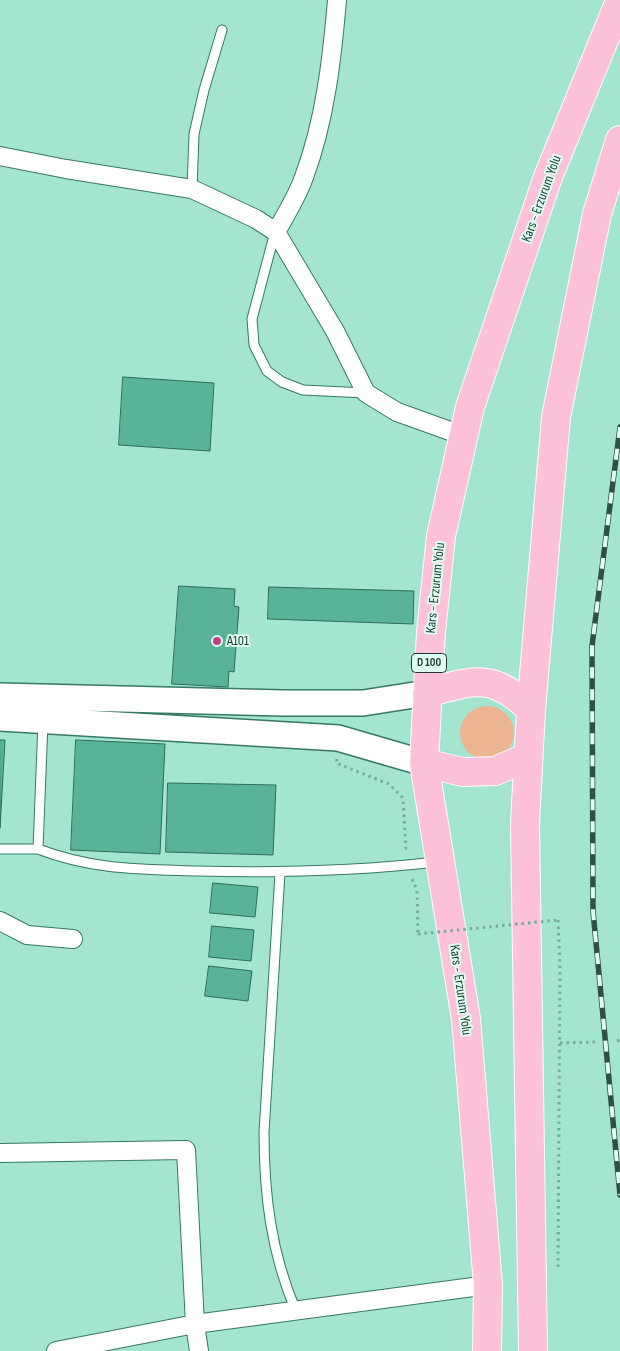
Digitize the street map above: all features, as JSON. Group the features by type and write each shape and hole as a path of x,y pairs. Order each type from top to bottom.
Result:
{"highway":[{"name":"Kars - Erzurum Yolu","path":"487,1351 488,1285 466,1019 424,763 427,693 441,536 470,407 548,177 620,1"},
{"path":"533,1351 525,824 531,710 556,417 597,214 620,140"},
{"path":"427,693 468,682 492,682 516,695 531,710"},
{"path":"424,763 463,772 495,772 528,758"}],"street":[{"path":"276,232 304,178 313,150 329,71 336,0"},
{"path":"0,156 66,169 192,189 256,219 276,232 334,331 366,393 397,412 464,436"},
{"path":"0,696 283,703 363,703 427,693"},
{"path":"0,718 338,738 424,763"},
{"path":"0,921 27,935 73,939"},
{"path":"0,1153 186,1150 195,1324 199,1351"},
{"path":"56,1351 195,1324 488,1285"}],"lane":[{"path":"192,189 194,134 204,90 222,30"},
{"path":"276,232 252,319 254,345 267,370 282,382 303,390 366,393"},
{"path":"38,849 43,720"},
{"path":"0,849 38,849 59,857 100,867 280,873 406,866 440,862"},
{"path":"280,873 264,1132 264,1165 276,1256 283,1281 296,1311"}],"path":[{"path":"338,738 336,763 389,784 403,798 406,866 417,890 418,934 558,920 560,965 558,1271"},
{"path":"560,1042 596,1042"}],"shaded area":[{"path":"487,706 497,708 506,714 512,723 514,733 512,743 506,752 497,758 487,760 477,758 468,752 462,743 460,733 462,723 468,714 477,708"}],"building":[{"path":"123,377 214,383 210,451 119,445"},
{"path":"179,586 235,589 234,606 239,607 234,672 229,671 228,687 172,684"},
{"path":"269,587 414,591 413,624 268,619"},
{"path":"0,740 5,740 0,828"},
{"path":"76,740 165,744 160,854 71,850"},
{"path":"168,783 276,785 273,855 166,852"},
{"path":"213,883 258,887 255,917 210,913"},
{"path":"212,926 254,930 251,961 209,957"},
{"path":"209,966 252,971 248,1001 205,996"}],"railway":[{"path":"620,427 592,646 593,911 620,1195"}],"place":[{"name":"A101","path":"217,641"}]}
